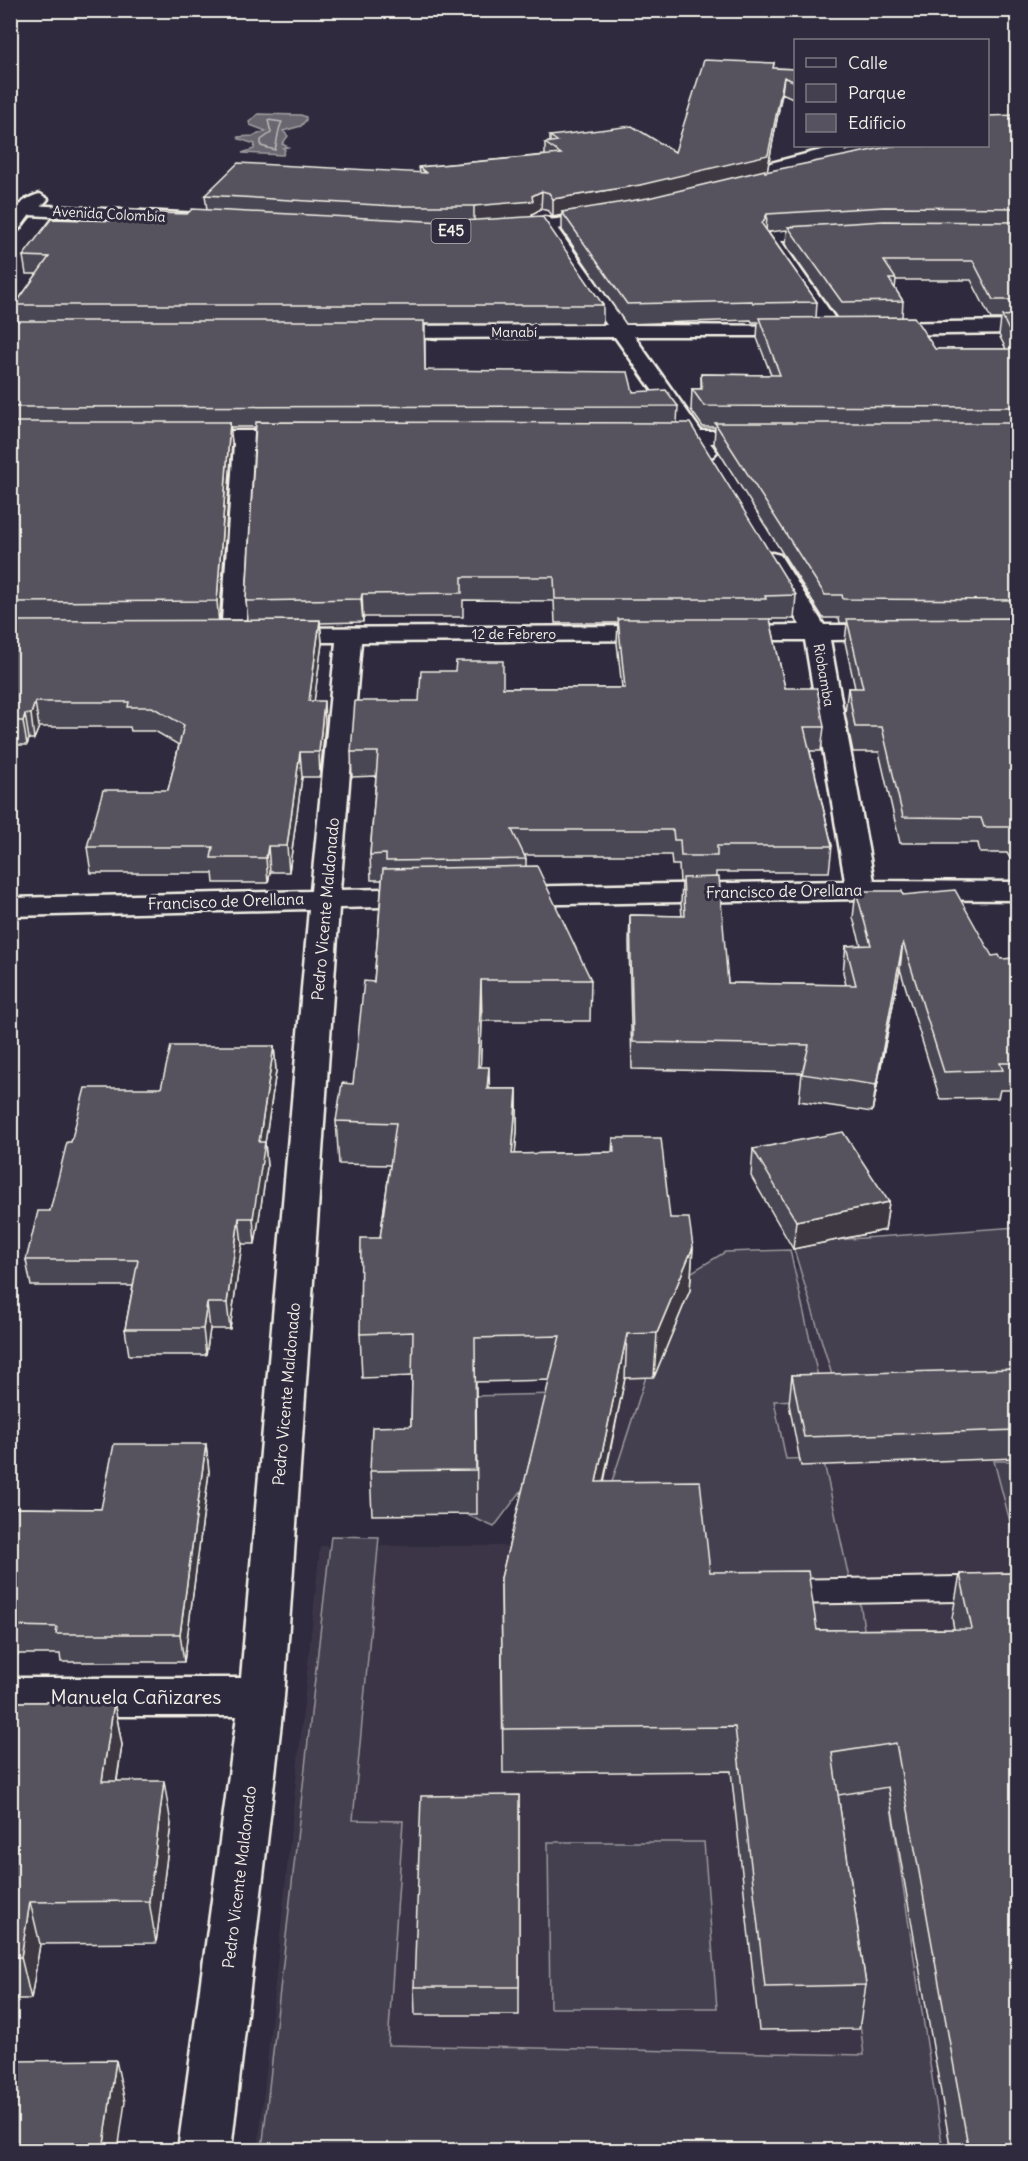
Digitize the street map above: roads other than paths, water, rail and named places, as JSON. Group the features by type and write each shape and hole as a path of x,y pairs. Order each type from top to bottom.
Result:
{"street":[{"path":"851,147 713,187 878,147"},
{"name":"Avenida Colombia","path":"10,197 219,215 18,209"},
{"path":"10,230 18,209 40,199"},
{"name":"E45","path":"487,225 543,220 624,207"},
{"path":"543,220 620,332 697,437 714,466"},
{"path":"834,330 772,238 848,233"},
{"name":"Manabí","path":"357,332 620,332 1017,327"},
{"path":"163,436 316,437"},
{"name":"12 de Febrero","path":"245,437 222,636 911,632"},
{"path":"637,437 780,437"},
{"name":"Riobamba","path":"762,544 816,632 861,890"},
{"name":"Pedro Vicente Maldonado","path":"204,2151 262,1697 325,898 349,635"},
{"name":"Francisco de Orellana","path":"10,907 325,898 861,890 1017,891"},
{"name":"Manuela Cañizares","path":"10,1697 262,1697"}],"lane":[{"path":"754,1592 1017,1588"}],"water":[{"path":"258,114 301,115 306,117 306,120 301,126 283,131 288,136 282,144 288,147 283,148 285,150 283,155 242,153 254,149 255,144 238,137 253,136 266,131 250,125 249,122"}]}
